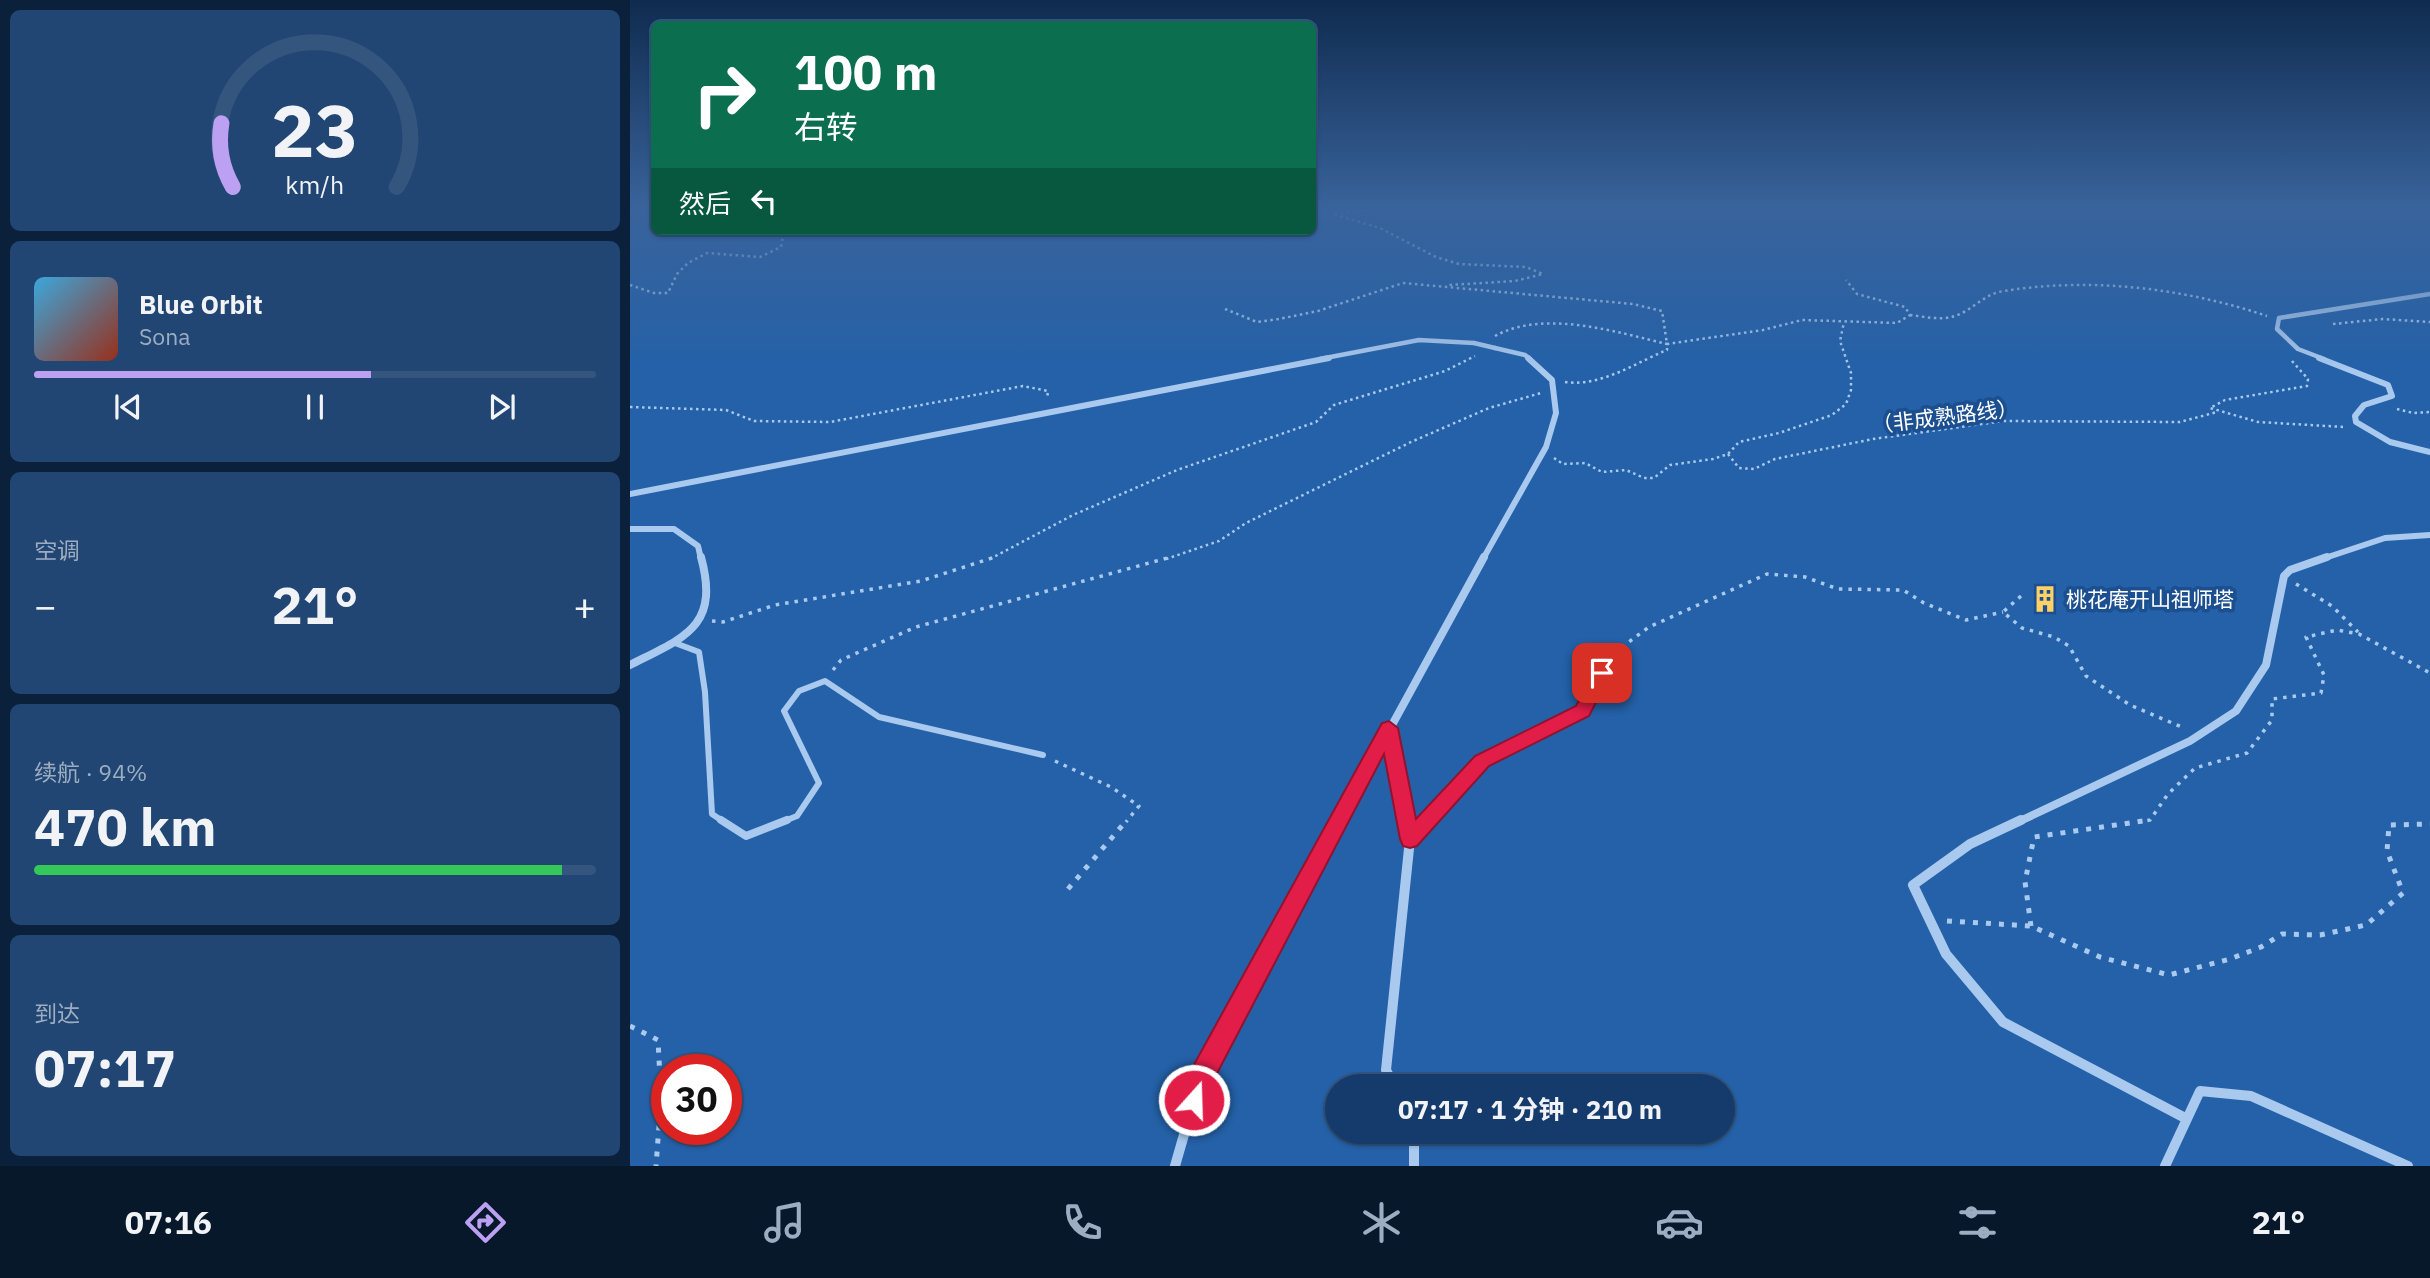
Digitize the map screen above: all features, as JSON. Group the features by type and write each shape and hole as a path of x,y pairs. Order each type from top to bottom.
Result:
{"street":[{"path":"2430,293 2394,302 2279,318 2277,329 2298,349 2388,385 2392,396 2364,405 2355,416 2356,422 2372,436 2399,447 2430,452"},
{"path":"630,494 1419,340 1474,343 1525,355 1553,384 1556,413 1541,456 1389,728 1200,1079 1175,1166"},
{"path":"630,529 674,529 698,546 708,588 705,611 674,642 630,665"},
{"path":"2187,1119 2003,1022 1946,954 1913,886 1969,844 2199,735 2236,710 2266,665 2284,576 2290,570 2385,538 2430,536"},
{"path":"1389,728 1410,839 1387,1070 1389,1074"},
{"path":"2165,1166 2200,1091 2251,1096 2408,1166"},
{"path":"1413,1166 1414,1144"}],"lane":[{"path":"674,642 699,652 706,704 712,814 746,836 797,816 819,783 784,711 799,691 825,681 879,717 1043,755"},
{"path":"1410,839 1482,761 1582,711 1602,673"}],"path":[{"path":"630,285 654,293 668,293 677,274 693,260"},
{"path":"1432,286 1515,281 1543,274 1526,267 1459,264 1447,260"},
{"path":"1846,280 1857,294 1905,307 1910,315"},
{"path":"696,620 723,622 775,605 921,581 994,558 1084,510 1177,470 1316,422 1334,405 1445,371 1471,360 1499,331 1536,325 1587,329 1667,344 1763,331 1802,320 1897,323 1910,315 1942,319 1963,313 1971,305 2000,291 2069,282 2118,286 2225,302 2279,318"},
{"path":"825,681 841,660 916,627 1140,568 1219,541 1246,523 1323,485 1489,408 1553,384 1600,382 1641,359 1667,350 1662,311 1633,304 1403,283 1318,311 1256,322 1225,309"},
{"path":"2330,324 2383,319 2430,322"},
{"path":"1541,456 1562,460 1563,464 1585,463 1602,472 1626,470 1644,478 1654,478 1670,465 1728,454 1738,442 1810,424 1832,415 1846,404 1851,382 1840,341 1844,321"},
{"path":"630,407 726,410 754,421 830,422 1023,386 1048,391 1044,413"},
{"path":"2296,390 2225,400 2210,408 2257,421 2364,429"},
{"name":"（非成熟路线）","path":"1728,454 1739,468 1754,469 1775,459 1820,449 1976,424 2015,421 2180,422 2217,412"},
{"path":"1602,673 1618,650 1649,627 1767,574 1805,577 1838,589 1903,590 1924,603 1966,620 2003,612 2021,596"},
{"path":"2284,576 2332,606 2360,634 2430,673"},
{"path":"2003,612 2022,628 2054,637 2069,646 2086,676 2130,705 2199,735"},
{"path":"2031,926 2023,899 2026,866 2034,837 2150,820 2168,794 2195,768 2247,753 2272,720 2272,699 2321,693 2324,676 2306,637 2337,631 2360,634"},
{"path":"1043,755 1111,787 1139,806 1068,890"},
{"path":"1931,921 2031,926 2100,957 2169,975 2230,959 2261,947 2282,934 2320,935 2366,925 2403,893 2391,863 2385,835 2389,825 2430,824"},
{"path":"630,1026 658,1040 661,1099 656,1166"}],"shaded area":[{"path":"630,260 2430,260 2430,1166 630,1166"}],"building":[{"path":"2042,590 2051,591 2053,598 2045,597"}],"place":[{"name":"桃花庵开山祖师塔","path":"2045,599"}],"route":[{"path":"1194,1100 1200,1079 1389,728 1410,839 1482,761 1582,711 1602,673"}]}
